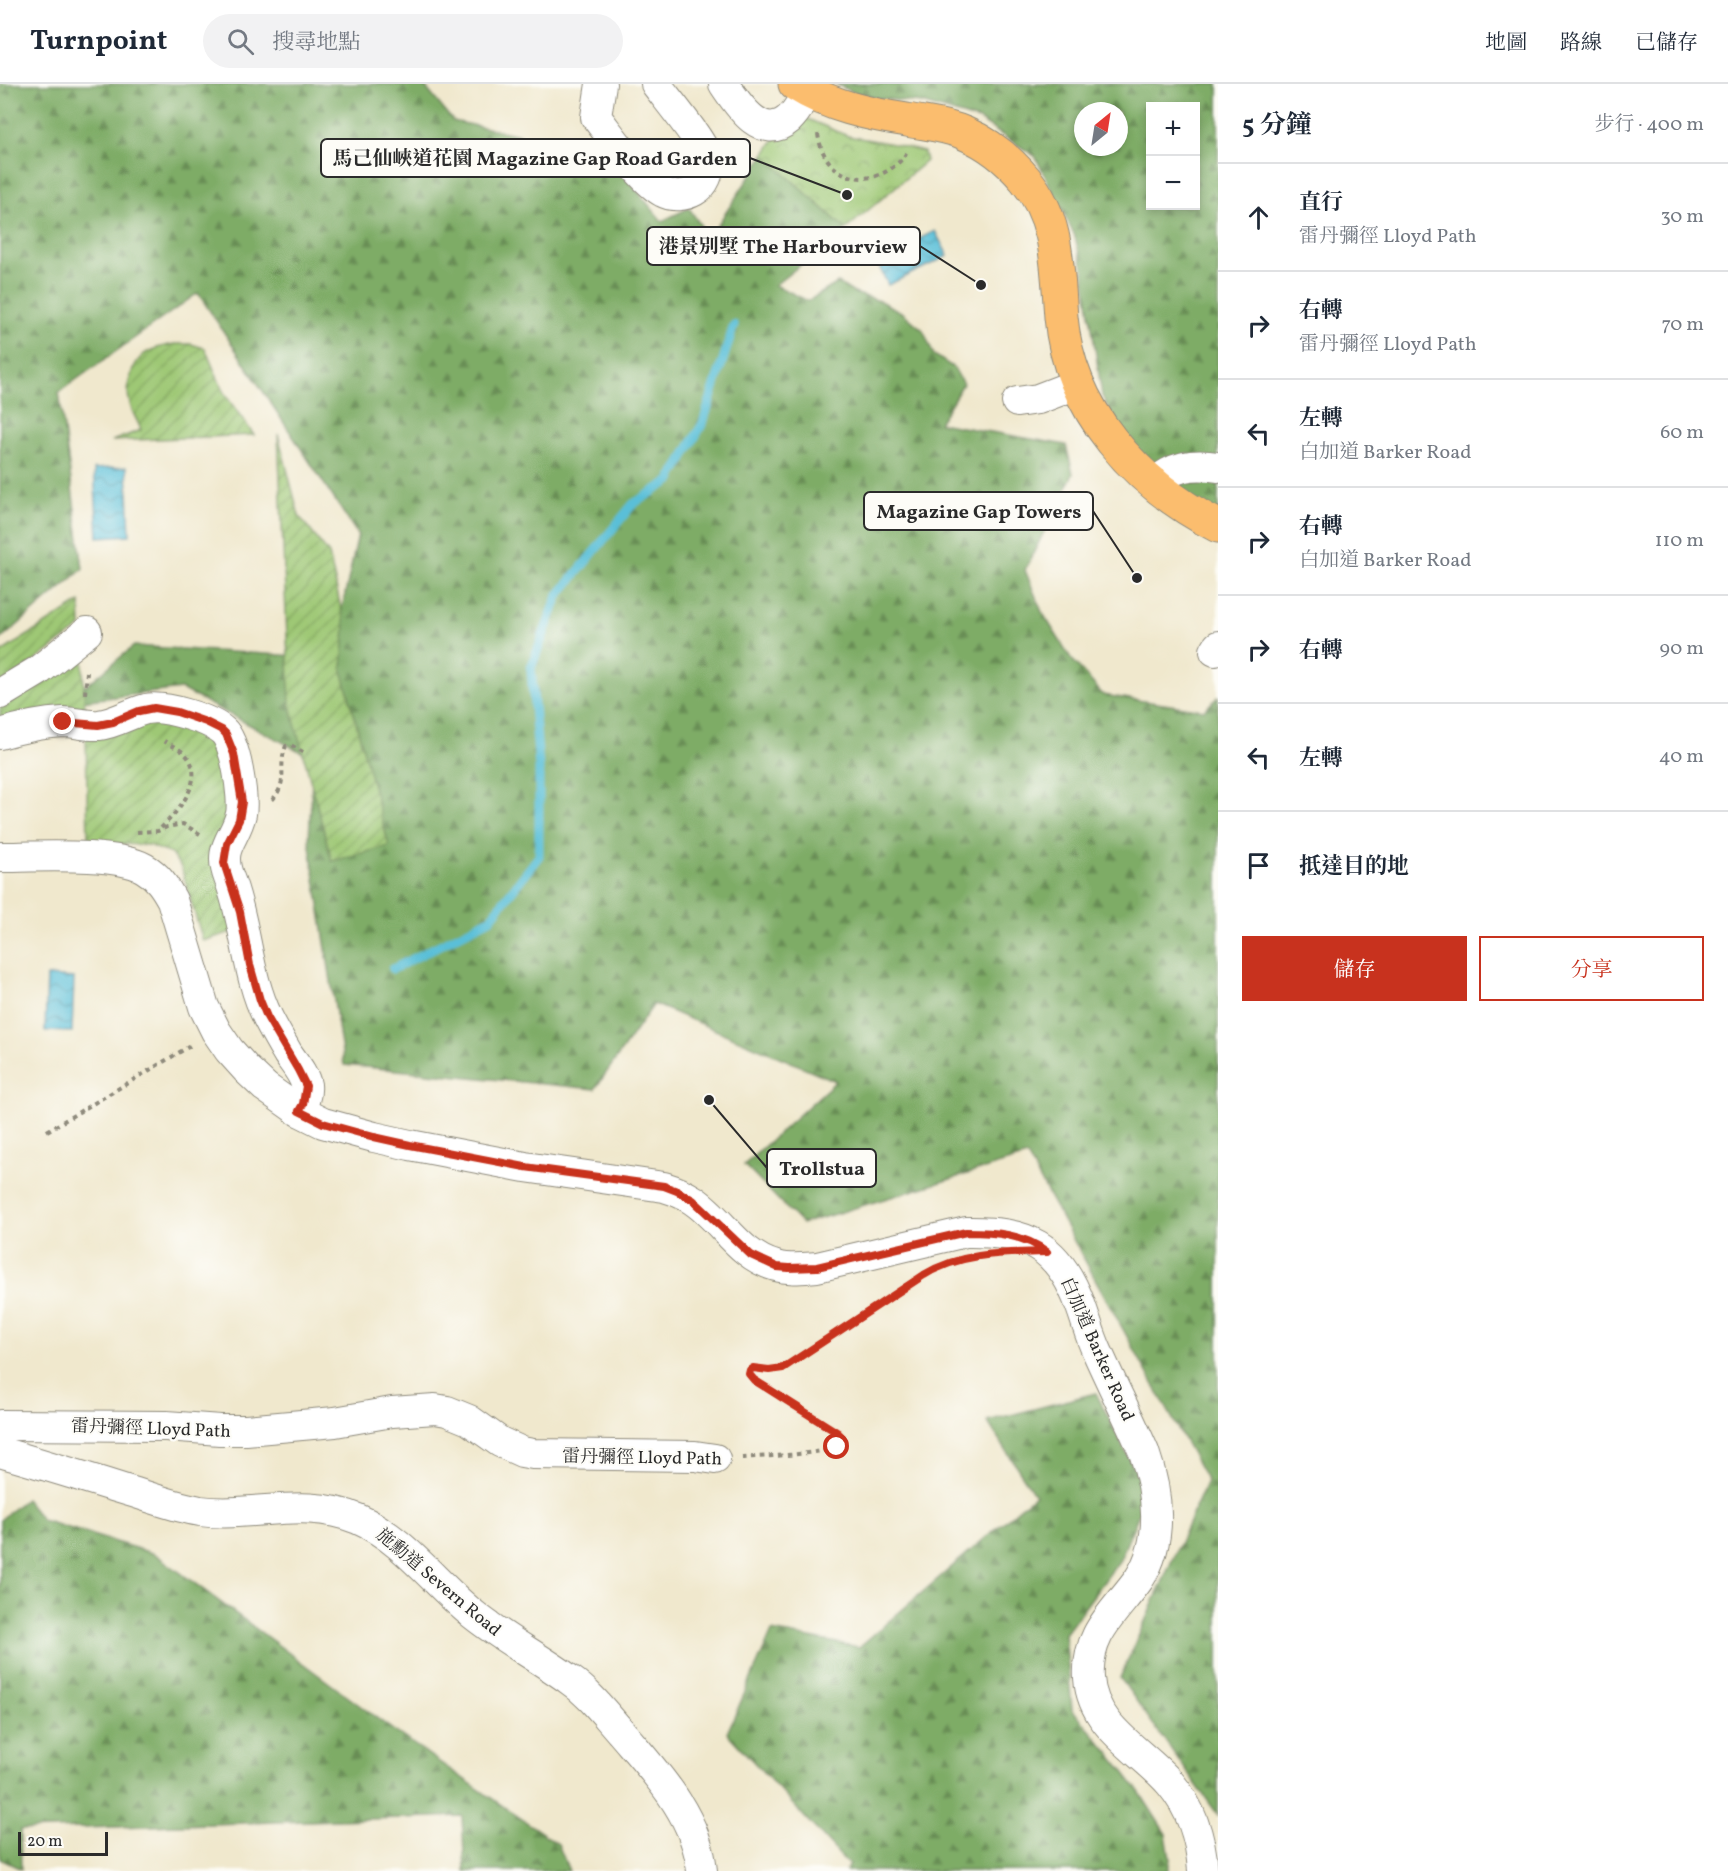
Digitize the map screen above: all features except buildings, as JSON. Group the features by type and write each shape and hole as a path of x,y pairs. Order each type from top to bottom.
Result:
{"main road":[{"path":"802,88 828,102 853,110 948,127 966,134 998,153 1024,178 1036,192 1045,209 1056,246 1064,340 1077,384 1093,414 1136,469 1177,502 1218,526"}],"street":[{"path":"601,84 596,117 653,185 663,192 684,195 701,185 706,177 708,160 701,145 656,84"},
{"path":"723,84 747,114 761,124 770,126 788,120 802,88"},
{"path":"1017,402 1038,399 1077,384"},
{"path":"1153,484 1163,474 1186,466 1218,467"},
{"path":"0,694 46,665 87,632"},
{"path":"0,734 55,723 98,725 154,708 212,723 226,734 232,745 242,802 239,820 227,844 224,863 240,912 250,965 260,1000 306,1086 303,1104 299,1111"},
{"name":"白加道 Barker Road","path":"0,857 100,858 123,861 143,867 154,874 164,885 172,900 204,1007 216,1031 230,1050 265,1087 299,1111 323,1123 410,1145 525,1167 664,1186 693,1200 751,1255 777,1267 817,1267 966,1232 1011,1235 1036,1243 1047,1252 1065,1273 1077,1296 1096,1349 1144,1452 1156,1497 1156,1532 1147,1564 1097,1636 1089,1664 1091,1690 1099,1712 1107,1722 1129,1746 1170,1783 1188,1809 1202,1852 1203,1871"},
{"name":"雷丹彌徑 Lloyd Path","path":"0,1425 166,1426 246,1430 335,1422 392,1412 435,1409 469,1420 501,1442 522,1452 533,1454 695,1456 715,1459"},
{"name":"施勳道 Severn Road","path":"0,1452 181,1507 231,1512 291,1507 317,1508 358,1519 406,1551 452,1597 474,1615 570,1680 594,1701 657,1774 676,1800 698,1848 702,1871"}],"path":[{"path":"817,129 821,150 829,164 842,173 859,178 876,176 892,167 903,158 912,142"},
{"path":"83,724 87,663"},
{"path":"157,737 184,753 192,765 194,776 178,811 158,831"},
{"path":"134,832 158,831 183,824 203,836 212,833 222,825 251,816 280,792 283,784 282,772 286,746 291,745 303,752"},
{"path":"47,1131 216,1031"},
{"name":"雷丹彌徑 Lloyd Path","path":"715,1459 816,1451 840,1446 843,1439 838,1433 754,1380 749,1374 750,1370 753,1368 776,1370 783,1368 930,1271"}],"green space":[{"path":"0,84 423,84 453,121 520,135 546,173 590,141 614,163 662,221 689,208 709,238 764,155 846,229 775,285 808,301 838,283 854,293 880,301 903,313 923,330 934,355 954,368 963,384 939,423 1066,445 1073,474 1025,570 1042,612 1070,657 1103,695 1204,710 1218,697 1218,1815 1120,1678 1207,1481 1027,1156 802,1224 744,1165 836,1081 654,1004 595,1089 344,1065 309,840 313,758 181,689 65,703 134,646 331,658 358,535 198,293 59,392 83,569 0,640"},
{"path":"836,84 1218,84 1218,532 1138,466 1102,396 1083,267 1074,234 1035,156 979,120 922,103 876,98 853,92"},
{"path":"798,115 848,136 924,152 926,161 846,229 764,155 783,126"},
{"path":"174,344 191,344 205,348 224,393 254,435 112,441 141,430 132,411 128,391 135,365 143,355"},
{"path":"278,434 299,516 329,554 345,627 342,670 389,846 332,861 290,705"},
{"path":"80,602 81,627 0,686 0,653"},
{"path":"82,646 85,713 0,725 0,704"},
{"path":"151,715 213,733 227,755 235,931 203,941 181,867 171,854 149,845 88,843 86,735"},
{"path":"1096,1393 1147,1494 1120,1560 1065,1634 1072,1709 1140,1793 1166,1834 1170,1859 1168,1871 845,1871 849,1865 727,1733 772,1631 859,1647 1035,1495 987,1421"},
{"path":"25,1499 42,1520 155,1554 393,1730 558,1844 569,1871 465,1871 462,1816 20,1830 21,1869 0,1859 0,1520"}],"water":[{"path":"935,231 948,256 888,285 876,260"},
{"path":"127,467 130,535 98,537 94,469"},
{"path":"47,976 74,978 72,1032 45,1031"}],"waterway":[{"path":"393,969 490,919 539,856 539,767 531,668 558,596 633,504 670,481 703,423 734,325"}],"place":[{"name":"馬己仙峽道花園 Magazine Gap Road Garden","path":"847,195"},
{"name":"港景別墅 The Harbourview","path":"981,285"},
{"name":"Magazine Gap Towers","path":"1137,578"},
{"name":"Trollstua","path":"709,1100"}],"route":[{"path":"63,722 98,725 154,708 177,712 212,723 226,734 232,745 242,802 239,820 227,844 224,863 240,912 250,965 260,1000 267,1017 306,1086 303,1104 299,1111 323,1123 410,1145 525,1167 664,1186 693,1200 751,1255 777,1267 817,1267 966,1232 1011,1235 1036,1243 1047,1252 983,1255 945,1263 783,1368 762,1370 753,1368 750,1370 750,1377 754,1380 838,1433 843,1441 837,1447"}]}
